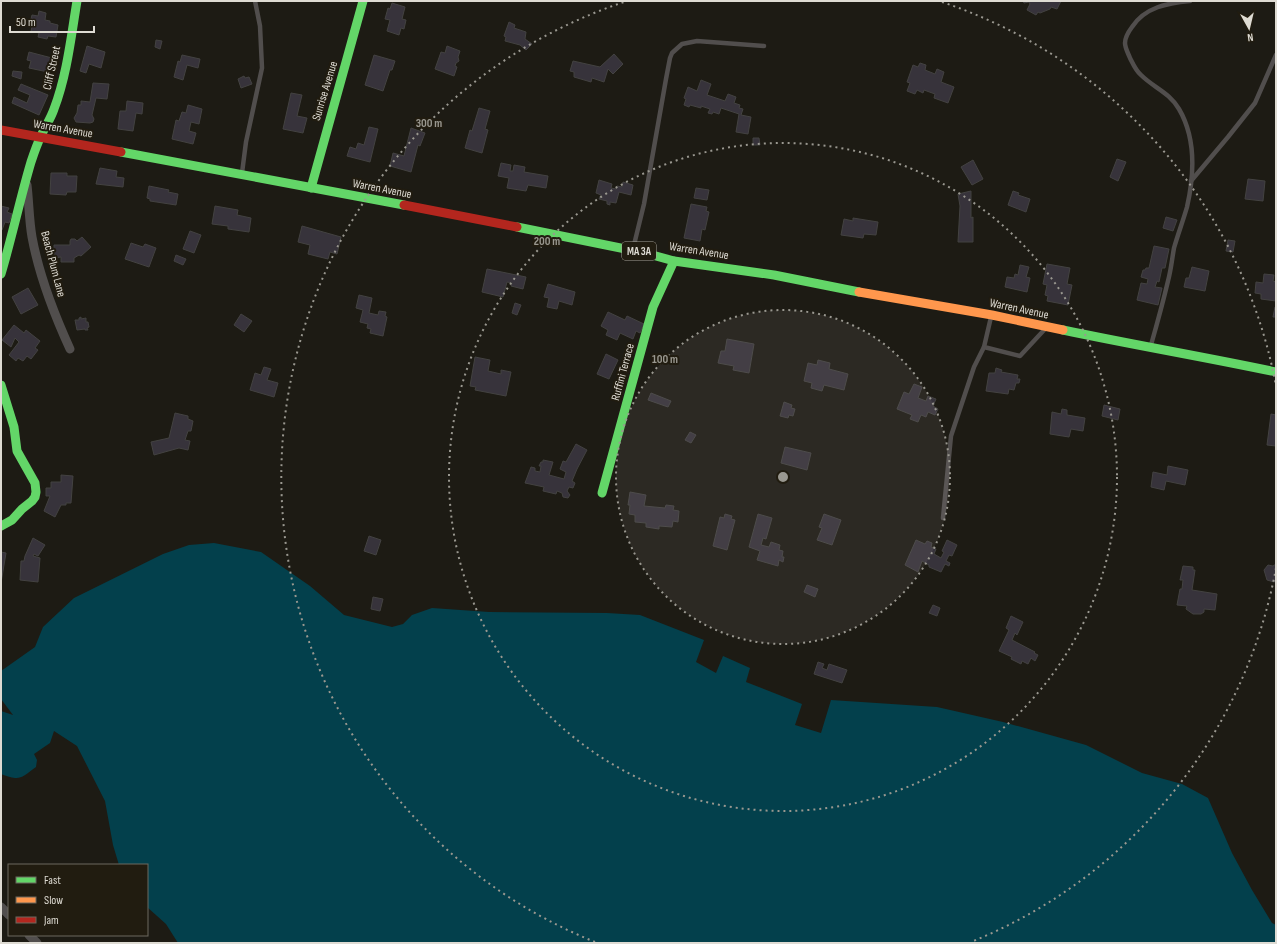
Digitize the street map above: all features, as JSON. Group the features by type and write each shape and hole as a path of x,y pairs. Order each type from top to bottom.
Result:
{"main road":[{"name":"Cliff Street","path":"1,274 10,248 19,205 32,160 40,137 54,109 61,85 77,1"},
{"name":"Sunrise Avenue","path":"311,188 326,128 363,1"},
{"name":"Warren Avenue","path":"1,130 525,228 674,260 774,275 896,299 992,315 1110,340 1276,372"},
{"name":"Ruffini Terrace","path":"602,494 653,307 674,260"},
{"path":"1,385 14,427 18,451 24,465 32,477 36,492 32,501 12,520 1,526"}],"street":[{"name":"Beach Plum Lane","path":"26,182 30,225 35,250 53,308 70,349"}],"lane":[{"path":"241,175 249,128 262,68 260,26 255,1"},
{"path":"1151,347 1186,208 1191,181 1192,160 1189,138 1182,116 1175,103 1166,93 1140,74 1130,58 1125,44 1131,29 1144,12 1165,5 1190,1"},
{"path":"633,250 644,204 672,53 682,44 697,41 764,46"},
{"path":"1191,181 1255,103 1276,55"},
{"path":"943,518 951,436 974,368 984,347 992,315"},
{"path":"984,347 1020,356 1047,327"}],"water":[{"path":"214,543 261,552 310,586 344,615 392,627 403,624 412,615 432,608 489,612 607,613 640,615 704,640 696,662 716,673 723,656 750,668 746,682 802,704 795,725 821,733 831,700 937,707 1003,722 1086,745 1142,773 1182,784 1208,798 1232,853 1272,923 1276,925 1276,943 178,943 166,924 148,908 148,864 119,864 113,845 105,801 77,746 54,731 50,743 34,754 37,760 36,767 20,778 12,778 1,774 1,711 13,715 1,699 1,671 35,647 43,627 74,598 163,554 189,545"}],"building":[{"path":"1023,1 1061,1 1057,9 1051,7 1050,9 1040,13 1038,12 1036,15 1027,10 1030,4 1029,2 1024,3"},
{"path":"392,3 405,7 402,19 406,20 404,29 401,28 399,35 387,31 390,20 385,19 388,8 390,9"},
{"path":"39,11 46,13 45,20 58,25 56,37 48,36 47,39 38,37 39,33 31,31 33,23 30,23 32,15 38,16"},
{"path":"509,22 515,25 514,28 526,32 525,39 532,44 526,50 520,45 505,41 506,37 504,36"},
{"path":"156,40 162,41 160,49 155,47"},
{"path":"87,46 105,52 101,68 89,64 86,73 80,71"},
{"path":"447,46 460,51 458,57 459,61 455,66 457,67 454,76 435,69 441,52 445,53"},
{"path":"29,52 52,58 48,72 29,68 31,61 27,60"},
{"path":"614,54 623,64 613,74 608,69 604,82 592,78 591,82 574,77 574,72 570,71 573,61 600,67"},
{"path":"182,55 200,59 198,68 187,65 183,80 174,77 178,61 180,62"},
{"path":"374,55 395,61 392,70 390,70 383,91 365,85"},
{"path":"920,63 926,65 925,70 935,74 937,69 944,72 941,82 954,87 948,103 934,98 935,94 924,90 923,93 917,90 915,94 907,91 910,83 907,82 913,65 918,67"},
{"path":"13,71 22,72 21,79 12,76"},
{"path":"244,76 245,78 249,77 252,84 241,88 238,79"},
{"path":"701,80 711,84 707,95 725,101 728,94 736,97 734,103 740,105 739,108 743,109 741,115 751,117 748,134 736,132 739,114 721,108 719,114 713,112 712,114 708,113 710,109 701,106 701,108 684,105 686,99 684,98 688,87 697,91"},
{"path":"93,83 109,84 107,99 96,98 92,115 94,119 93,122 76,122 74,118 77,113 78,105 81,105 81,101 90,102"},
{"path":"21,84 48,95 39,115 12,103 14,97 27,103 30,95 18,90"},
{"path":"291,93 302,95 297,116 307,118 303,133 283,129"},
{"path":"127,101 143,103 142,114 136,113 133,131 118,129 120,111 126,111"},
{"path":"188,105 202,109 199,124 191,122 189,131 196,133 193,144 172,139 176,120 179,121 182,112 186,113"},
{"path":"479,108 490,111 485,129 488,130 482,153 465,148 470,130 472,131"},
{"path":"369,127 378,129 370,162 347,156 350,147 356,149 358,143 364,145"},
{"path":"411,128 425,133 420,146 418,145 411,172 390,166 393,153 404,156"},
{"path":"753,138 759,138 760,145 753,145"},
{"path":"1117,159 1126,162 1118,181 1110,177"},
{"path":"973,160 983,179 972,185 961,167"},
{"path":"501,163 511,165 510,171 513,171 514,165 525,167 524,172 548,176 546,188 528,185 526,191 507,188 509,178 498,176"},
{"path":"100,168 117,171 116,177 124,178 123,187 96,184"},
{"path":"51,173 67,173 67,176 77,176 76,192 67,192 66,195 50,194"},
{"path":"1248,179 1265,181 1263,201 1245,199"},
{"path":"599,180 612,184 611,188 616,189 617,186 622,187 623,182 633,185 631,195 619,192 616,203 610,202 610,205 607,204 607,201 599,199 601,195 596,193"},
{"path":"149,186 169,190 168,192 178,194 176,205 150,201 150,199 147,198"},
{"path":"696,188 709,190 707,200 694,198"},
{"path":"971,191 973,242 958,242 960,206 958,194"},
{"path":"1013,191 1019,193 1018,195 1030,199 1026,212 1008,205"},
{"path":"691,204 707,207 706,211 709,212 705,230 702,229 700,241 684,238"},
{"path":"1,206 9,208 7,212 12,214 9,223 5,222 2,230 1,230"},
{"path":"215,206 238,210 237,215 251,218 249,232 228,229 228,226 212,224"},
{"path":"1166,217 1177,220 1173,231 1163,228"},
{"path":"853,218 878,222 876,235 864,234 863,238 841,235 844,219 853,221"},
{"path":"302,226 341,237 337,254 330,252 328,259 308,254 310,245 298,242"},
{"path":"190,231 201,235 194,253 183,249"},
{"path":"82,237 91,247 81,256 79,255 74,258 74,262 61,262 61,257 54,258 54,245 70,245 71,239 75,239 77,241"},
{"path":"1228,240 1235,241 1233,252 1226,251"},
{"path":"131,243 143,247 145,244 156,248 149,267 125,259"},
{"path":"1154,246 1169,249 1165,268 1162,268 1159,282 1157,281 1155,287 1162,288 1158,305 1137,300 1141,283 1147,284 1148,279 1141,277 1143,270 1149,268"},
{"path":"176,255 186,259 183,265 174,261"},
{"path":"1047,264 1070,268 1067,284 1072,285 1068,305 1047,301 1048,296 1045,295 1047,285 1043,284"},
{"path":"1020,265 1029,267 1026,277 1030,278 1027,292 1005,287 1007,277 1014,278 1015,274 1018,275"},
{"path":"1192,267 1209,271 1205,291 1184,287 1186,278 1189,278"},
{"path":"487,269 526,277 523,289 511,286 512,283 507,282 503,297 482,292"},
{"path":"1264,274 1274,275 1273,281 1276,282 1276,301 1261,299 1261,294 1255,293 1256,282 1263,283"},
{"path":"548,284 575,292 572,305 559,301 557,309 547,307 549,298 544,297"},
{"path":"28,288 38,305 21,314 12,297"},
{"path":"359,295 372,298 369,313 378,315 379,311 386,312 385,316 387,317 383,336 370,333 371,329 367,328 368,324 360,322 363,310 356,308"},
{"path":"515,303 521,305 517,315 512,313"},
{"path":"1275,307 1276,317 1273,317"},
{"path":"608,312 625,320 627,316 644,324 640,333 636,331 633,339 620,333 617,340 606,335 608,330 601,326"},
{"path":"241,314 252,321 244,332 234,325"},
{"path":"81,317 81,319 86,318 86,322 88,322 89,327 87,328 88,330 77,330 75,320 79,320"},
{"path":"14,325 24,333 26,330 40,341 35,348 38,350 31,359 27,356 23,361 18,358 16,361 9,355 19,342 15,338 11,347 2,340"},
{"path":"727,339 754,344 749,373 733,370 734,366 718,363 721,351 725,351"},
{"path":"606,354 618,360 609,379 597,374"},
{"path":"475,357 490,360 488,371 501,374 501,370 511,372 506,396 475,390 476,387 470,386"},
{"path":"818,360 830,363 829,369 848,374 844,390 824,385 822,391 811,388 812,383 804,381 808,363 817,365"},
{"path":"264,367 271,369 267,380 278,383 274,397 250,390 255,373 261,375"},
{"path":"996,368 1002,370 1001,372 1018,375 1017,379 1020,379 1019,383 1016,383 1014,390 1009,389 1008,394 986,391 989,373 995,373"},
{"path":"914,384 922,387 918,398 926,401 928,396 936,399 933,406 938,409 935,415 928,412 926,417 921,415 918,422 910,419 912,415 897,409 904,392 909,394"},
{"path":"651,393 671,401 668,407 648,400"},
{"path":"784,402 792,405 791,408 795,409 793,416 789,415 788,418 780,416"},
{"path":"1104,405 1120,409 1118,420 1102,416"},
{"path":"1062,409 1067,410 1067,415 1085,418 1083,431 1071,429 1069,437 1050,434 1052,412 1061,414"},
{"path":"175,413 188,416 188,419 193,421 191,431 188,431 185,440 190,441 188,450 179,448 154,455 151,442 169,438"},
{"path":"1271,414 1276,415 1276,446 1267,445"},
{"path":"690,432 696,435 691,443 685,440"},
{"path":"576,444 587,450 572,481 575,483 573,488 569,487 567,491 570,495 568,498 563,497 562,493 557,491 556,494 543,491 544,487 525,483 531,467 535,468 535,471 540,472 541,466 539,466 543,460 553,462 549,475 564,479 566,472 560,469 563,461 566,462"},
{"path":"785,447 811,453 807,470 781,463"},
{"path":"1168,466 1188,470 1185,485 1166,481 1164,490 1151,487 1153,472 1167,475"},
{"path":"61,475 73,476 71,503 61,505 55,517 44,511 50,496 46,496 46,488 51,488 51,482 61,482"},
{"path":"630,492 646,495 644,506 665,508 666,505 674,506 673,510 679,511 678,522 673,521 672,527 659,526 659,529 646,527 646,523 635,522 635,515 629,514 630,505 628,505"},
{"path":"725,514 732,516 731,519 735,520 727,550 713,546 720,517 724,518"},
{"path":"758,514 772,518 766,539 763,538 761,545 769,547 771,542 780,545 779,550 783,551 782,557 784,557 783,562 779,560 778,566 757,560 760,551 749,547"},
{"path":"824,514 841,520 832,545 817,540 822,528 819,527"},
{"path":"369,536 381,540 376,555 364,551"},
{"path":"33,538 45,545 38,556 34,554 33,556 40,558 38,582 20,580 21,561 24,561"},
{"path":"916,540 925,544 927,541 932,543 931,547 936,549 934,554 941,558 944,552 942,551 947,540 957,545 952,556 949,555 946,561 950,563 949,566 945,564 941,572 929,567 929,565 922,561 918,572 905,565"},
{"path":"1,552 6,553 1,583"},
{"path":"1276,564 1276,581 1274,582 1267,580 1264,570 1268,565 1273,566"},
{"path":"1183,566 1193,567 1193,570 1195,570 1192,590 1217,594 1215,610 1204,609 1204,612 1201,614 1193,614 1186,609 1187,606 1177,605 1180,589 1182,589 1183,580 1180,580"},
{"path":"807,585 818,589 815,597 804,592"},
{"path":"373,597 383,599 380,611 371,609"},
{"path":"933,605 940,608 937,616 929,613"},
{"path":"1011,616 1023,622 1017,635 1015,633 1012,640 1035,652 1034,653 1038,655 1035,661 1031,658 1028,664 1022,661 1021,664 1011,659 1012,657 999,651 1009,630 1006,628"},
{"path":"818,662 824,664 822,668 827,670 829,664 847,670 842,683 814,674"}],"traffic: fast":[{"path":"1,274 31,162 38,142 53,112 62,83 77,1"},
{"path":"311,188 363,1"},
{"path":"121,152 404,205"},
{"path":"517,227 645,253 674,261 774,275 859,292"},
{"path":"602,493 653,307 674,261"},
{"path":"1063,330 1276,372"},
{"path":"1,385 14,427 17,451 35,483 36,492 32,501 12,520 1,526"}],"traffic: slow":[{"path":"859,292 992,315 1063,330"}],"traffic: jam":[{"path":"1,130 121,152"},
{"path":"404,205 517,227"}]}
